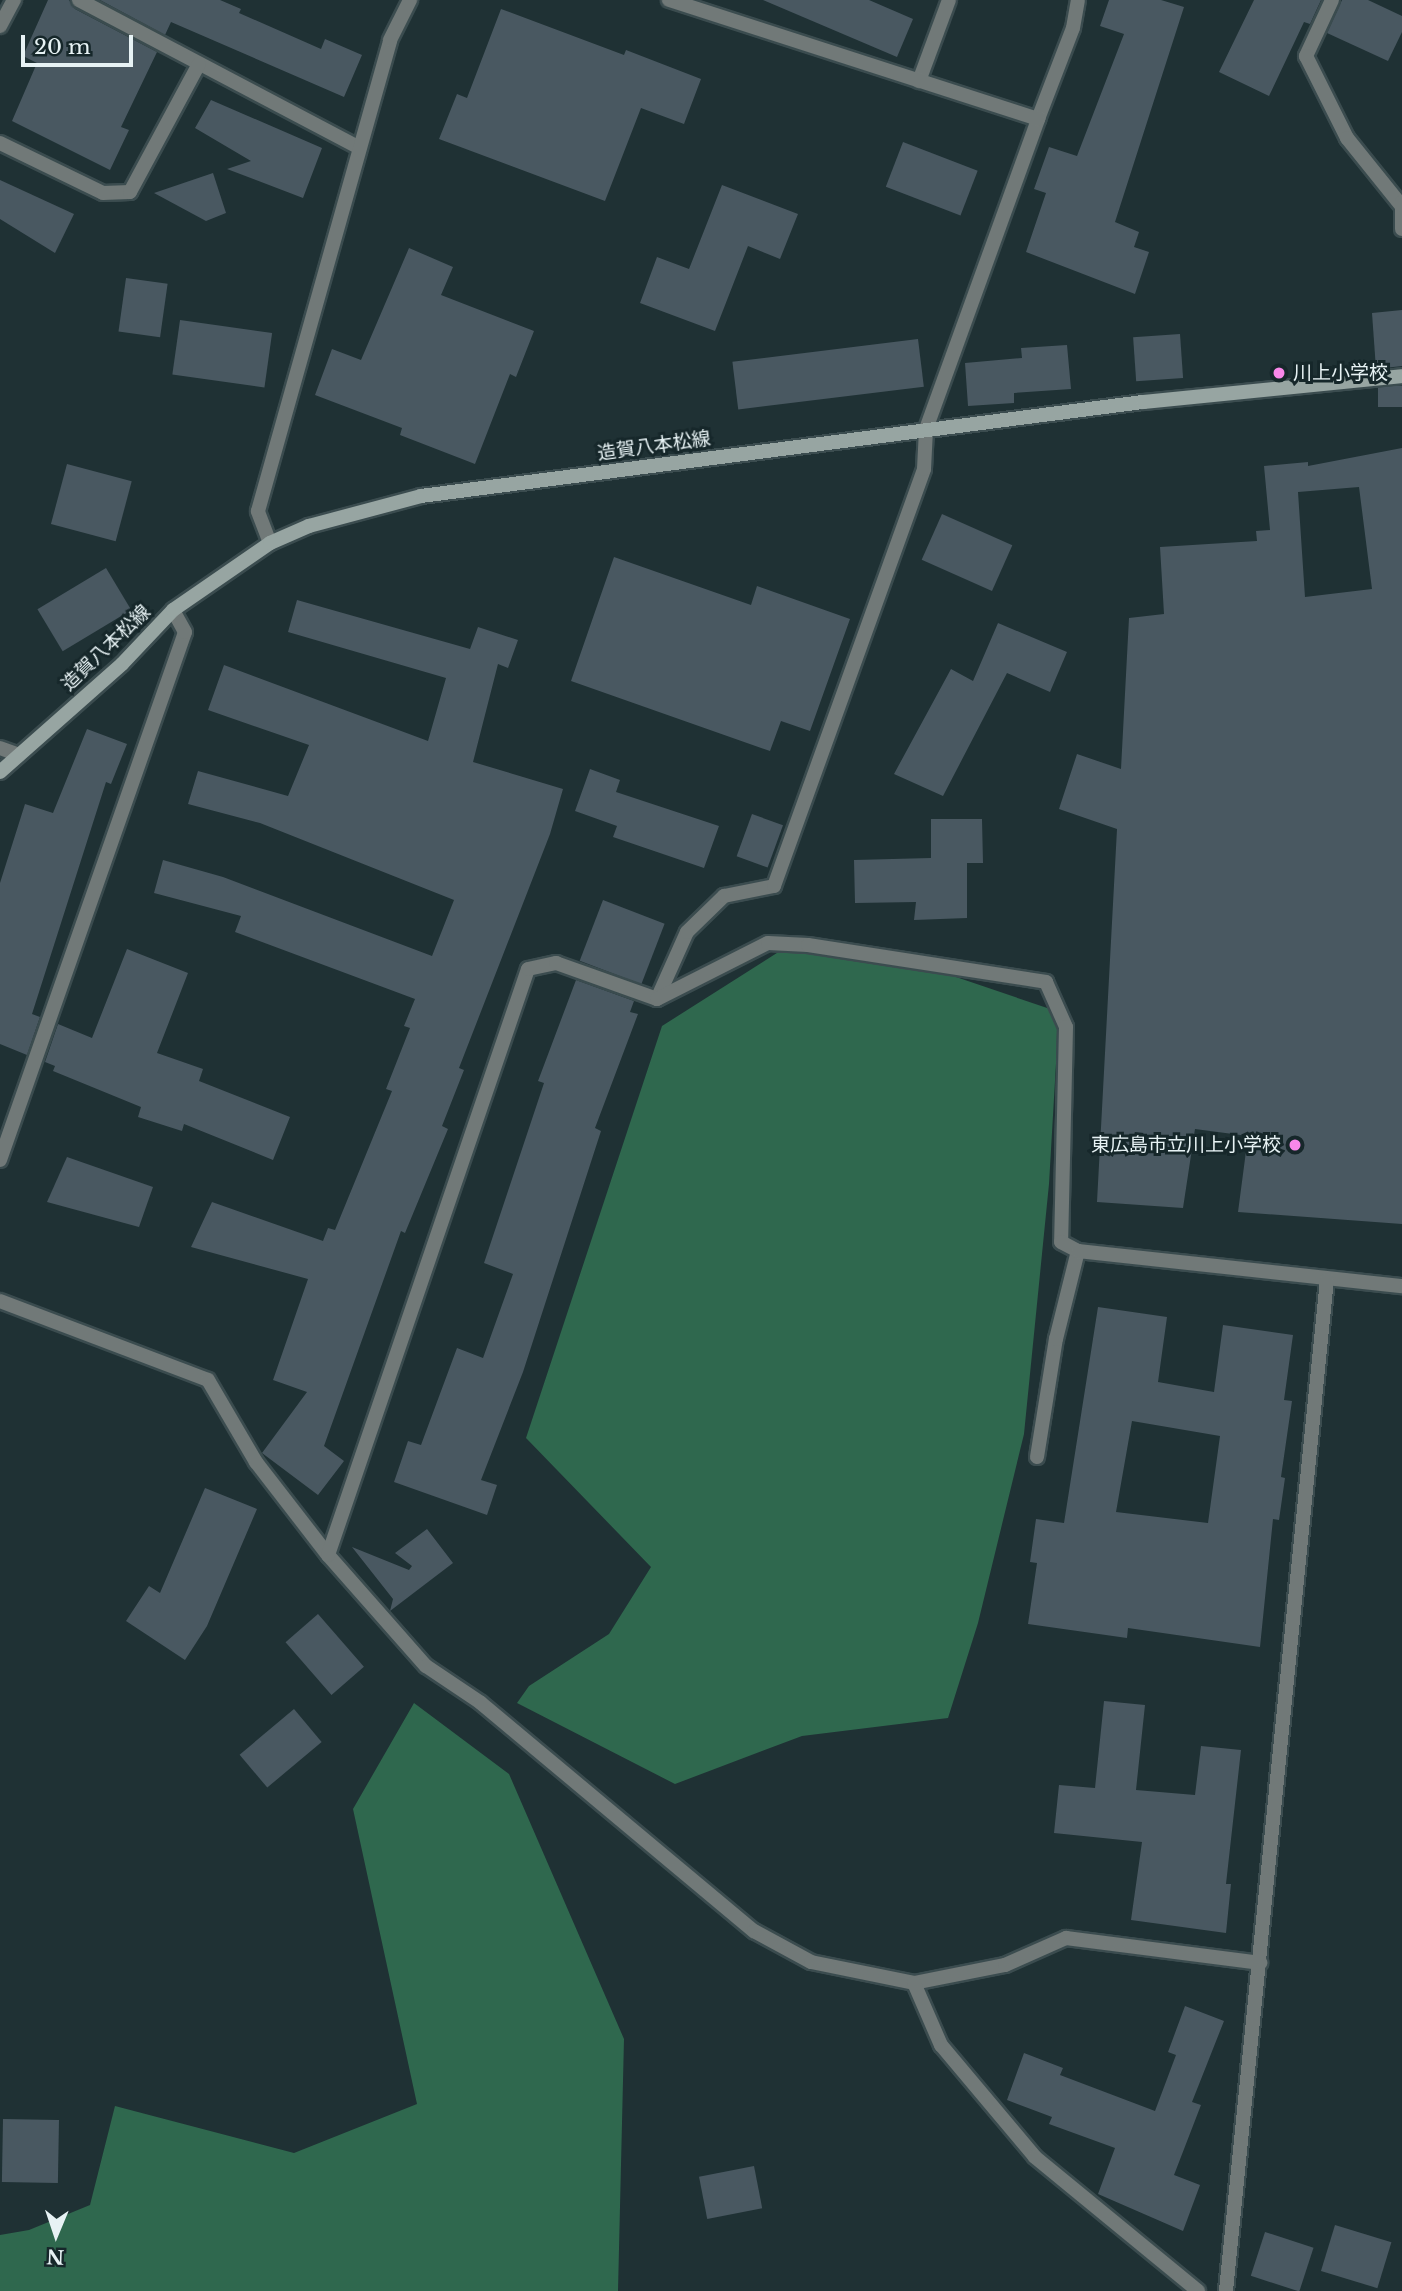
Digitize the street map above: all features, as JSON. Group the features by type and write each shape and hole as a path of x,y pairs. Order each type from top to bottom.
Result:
{"main road":[{"name":"造賀八本松線","path":"0,772 122,664 173,610 270,542 309,526 421,496 926,429 1402,376"}],"street":[{"path":"0,26 14,0"},
{"path":"79,0 358,147"},
{"path":"270,542 258,511 358,147 390,40 410,0"},
{"path":"669,0 1038,119"},
{"path":"919,81 949,0"},
{"path":"657,999 687,932 724,896 774,886 924,469 926,429 1073,28 1078,0"},
{"path":"1332,0 1306,56 1347,138 1401,203 1402,229"},
{"path":"0,143 103,193 130,192 200,64"},
{"path":"0,1160 185,632 173,610"},
{"path":"0,748 19,755"},
{"path":"328,1555 528,969 556,963 657,999 768,943 808,945 1046,982 1066,1027 1061,1242 1078,1251 1402,1286"},
{"path":"1037,1457 1055,1339 1078,1251"},
{"path":"1226,2291 1327,1280"},
{"path":"0,1301 208,1380 256,1462 328,1555 426,1667 481,1703 754,1931 811,1962 914,1983 1005,1965 1066,1938 1260,1963"},
{"path":"914,1983 941,2045 1035,2157 1198,2291"}],"green space":[{"path":"780,951 903,959 1059,1012 1049,1184 1024,1434 978,1623 948,1718 802,1736 675,1784 517,1703 529,1686 609,1634 651,1567 526,1438 662,1026"},
{"path":"414,1703 509,1774 624,2039 618,2291 0,2291 0,2235 29,2230 90,2205 115,2106 294,2153 417,2104 353,1809"}],"building":[{"path":"48,0 69,0 75,9 157,52 121,127 129,130 110,170 12,121 37,63 23,56"},
{"path":"100,0 220,0 241,9 239,13 321,49 325,39 362,55 344,97 171,22 165,35"},
{"path":"763,0 869,0 913,19 897,57"},
{"path":"1109,0 1161,0 1184,7 1115,222 1139,232 1134,247 1149,252 1135,294 1026,252 1046,193 1034,189 1049,147 1077,156 1124,34 1100,26"},
{"path":"1254,0 1321,0 1310,24 1304,22 1269,96 1219,72"},
{"path":"1342,0 1368,0 1402,16 1402,32 1388,61 1327,33"},
{"path":"501,9 624,55 626,50 701,79 684,124 641,108 605,201 439,139 457,94 467,98"},
{"path":"211,100 322,148 303,198 227,169 251,161 195,128"},
{"path":"903,142 978,171 960,215 886,187"},
{"path":"213,173 226,213 206,221 154,193"},
{"path":"0,180 74,214 55,253 0,219"},
{"path":"722,185 798,214 780,259 748,246 715,331 640,303 657,257 689,269"},
{"path":"409,248 453,267 441,295 534,331 516,377 510,374 475,464 400,435 402,428 315,395 332,349 361,360"},
{"path":"126,278 168,284 160,337 118,331"},
{"path":"1402,310 1402,366 1376,369 1372,313"},
{"path":"180,320 272,333 264,387 172,374"},
{"path":"1180,334 1183,378 1136,381 1133,337"},
{"path":"918,339 924,387 738,409 732,362"},
{"path":"1067,345 1071,389 1014,393 1014,403 968,406 965,363 1022,358 1021,348"},
{"path":"1378,386 1402,386 1402,407 1378,407"},
{"name":"東広島市立川上小学校","path":"1402,448 1402,1224 1238,1212 1248,1136 1195,1129 1183,1208 1097,1202 1117,829 1059,809 1077,754 1121,769 1129,618 1164,614 1160,547 1257,541 1256,531 1270,530 1264,466 1308,462 1308,466","holes":["1359,487 1372,589 1305,597 1298,492"]},
{"path":"67,464 132,481 116,541 51,524"},
{"path":"942,514 1012,545 992,591 922,560"},
{"path":"614,557 751,605 757,586 850,619 810,731 781,721 770,751 571,681"},
{"path":"106,568 131,610 63,651 37,609"},
{"path":"297,600 470,649 478,627 518,640 508,668 498,664 473,762 563,789 550,834 459,1068 464,1070 442,1126 448,1129 405,1233 401,1231 324,1446 344,1461 318,1495 262,1453 307,1392 273,1380 308,1279 191,1247 212,1202 323,1241 328,1228 335,1230 392,1091 386,1089 410,1028 404,1026 415,999 235,932 241,916 154,893 163,860 223,877 432,956 454,900 260,823 188,804 198,771 288,796 309,745 208,710 224,665 428,741 446,678 288,632"},
{"path":"998,623 1067,652 1050,692 1007,673 943,796 894,774 951,669 973,681"},
{"path":"87,729 127,744 111,784 106,782 32,1014 40,1017 27,1055 0,1044 0,883 25,804 53,813"},
{"path":"590,769 620,780 616,792 719,826 704,868 613,837 617,826 575,811"},
{"path":"752,814 783,825 768,868 737,856"},
{"path":"931,819 982,819 983,863 967,863 967,918 914,920 916,902 855,903 854,860 931,858"},
{"path":"603,900 665,924 641,984 580,961"},
{"path":"127,949 188,973 157,1053 203,1069 199,1081 290,1117 273,1160 184,1124 182,1131 138,1117 141,1107 53,1071 55,1066 45,1062 58,1024 92,1038"},
{"path":"576,980 634,1001 630,1012 638,1014 595,1128 601,1131 523,1372 481,1480 497,1485 487,1515 394,1482 408,1441 421,1445 457,1348 483,1358 513,1274 484,1263 544,1083 538,1081"},
{"path":"67,1157 153,1187 139,1227 47,1202"},
{"path":"1098,1307 1167,1317 1158,1382 1214,1392 1223,1325 1293,1335 1284,1400 1292,1401 1281,1477 1285,1478 1279,1520 1273,1519 1260,1647 1128,1628 1127,1638 1028,1624 1037,1563 1030,1562 1036,1519 1064,1523","holes":["1132,1421 1220,1436 1208,1523 1116,1512"]},
{"path":"205,1488 257,1509 207,1626 185,1660 126,1621 149,1586 160,1593"},
{"path":"427,1529 453,1563 390,1611 393,1599 352,1547 409,1570 412,1566 395,1553"},
{"path":"318,1614 364,1667 331,1695 286,1642"},
{"path":"1104,1701 1145,1705 1136,1790 1195,1795 1201,1746 1241,1750 1226,1884 1231,1884 1226,1933 1131,1920 1142,1842 1054,1833 1059,1785 1095,1788"},
{"path":"294,1709 322,1742 267,1788 240,1755"},
{"path":"1185,2006 1224,2021 1192,2102 1201,2105 1174,2175 1200,2185 1183,2231 1098,2194 1115,2148 1049,2124 1052,2117 1007,2100 1024,2053 1063,2068 1060,2075 1155,2111 1176,2055 1168,2052"},
{"path":"3,2119 59,2120 58,2183 2,2182"},
{"path":"754,2166 762,2208 707,2219 699,2177"},
{"path":"1335,2225 1391,2242 1377,2288 1321,2271"},
{"path":"1265,2232 1314,2248 1299,2291 1251,2276"}],"place":[{"name":"川上小学校","path":"1279,373"},
{"name":"東広島市立川上小学校","path":"1295,1145"}]}
